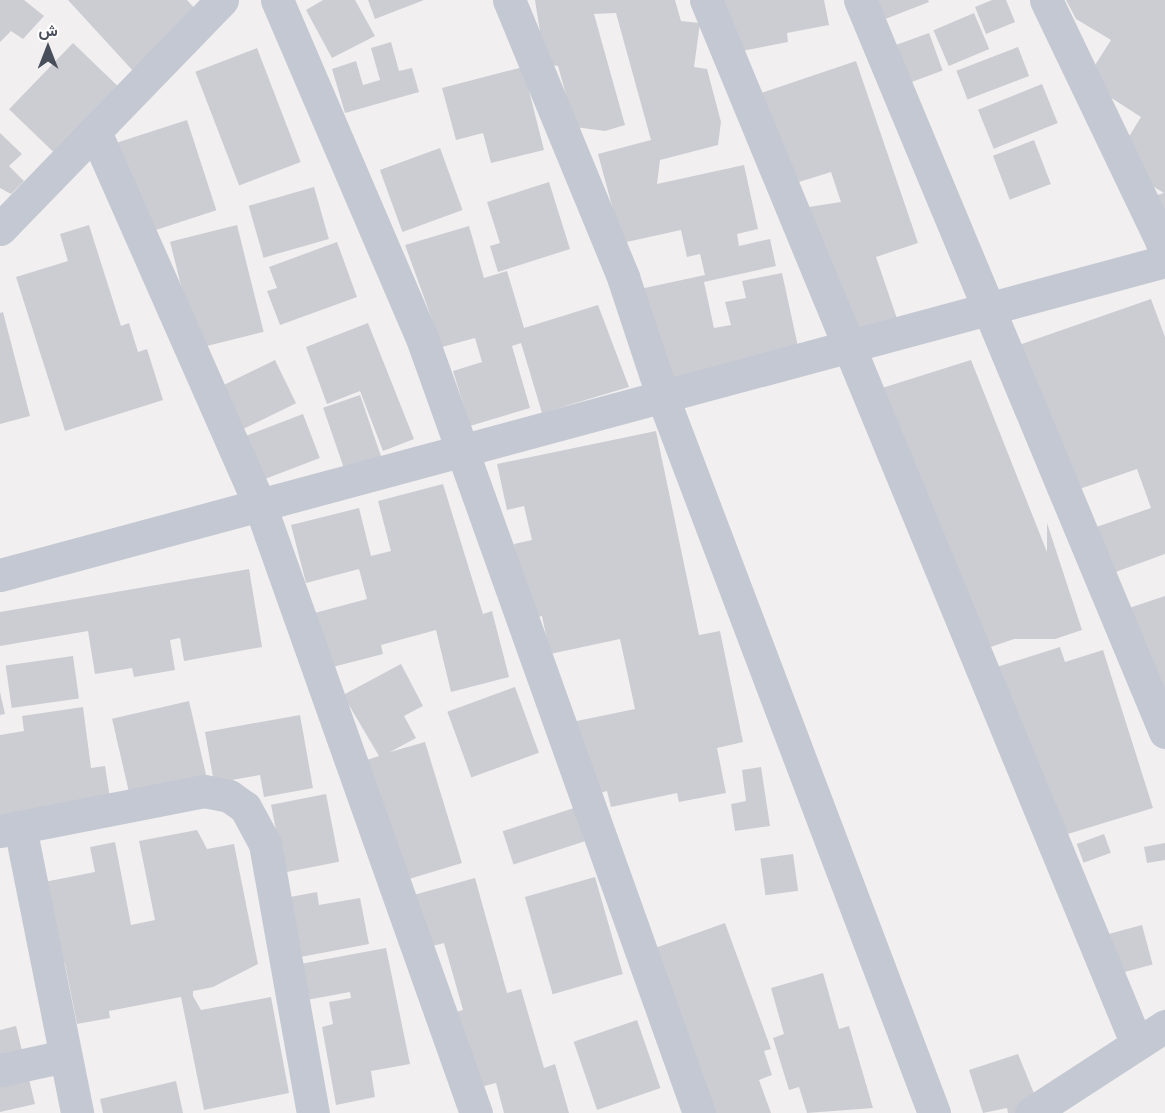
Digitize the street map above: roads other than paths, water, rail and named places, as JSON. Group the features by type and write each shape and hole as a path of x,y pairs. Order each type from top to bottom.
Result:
{"street":[{"path":"0,229 96,134 222,0"},
{"path":"277,0 423,341 699,1113"},
{"path":"509,0 623,277 663,398 934,1113"},
{"path":"706,0 845,346 1136,1042"},
{"path":"860,0 985,310 1165,732"},
{"path":"1046,0 1165,248"},
{"path":"96,134 261,508 476,1113"},
{"path":"0,575 261,508 845,346 1165,261"},
{"path":"77,1113 10,829 204,791 230,796 245,807 265,844 313,1113"},
{"path":"1031,1113 1136,1042 1165,1026"},
{"path":"0,1070 65,1056"}]}
